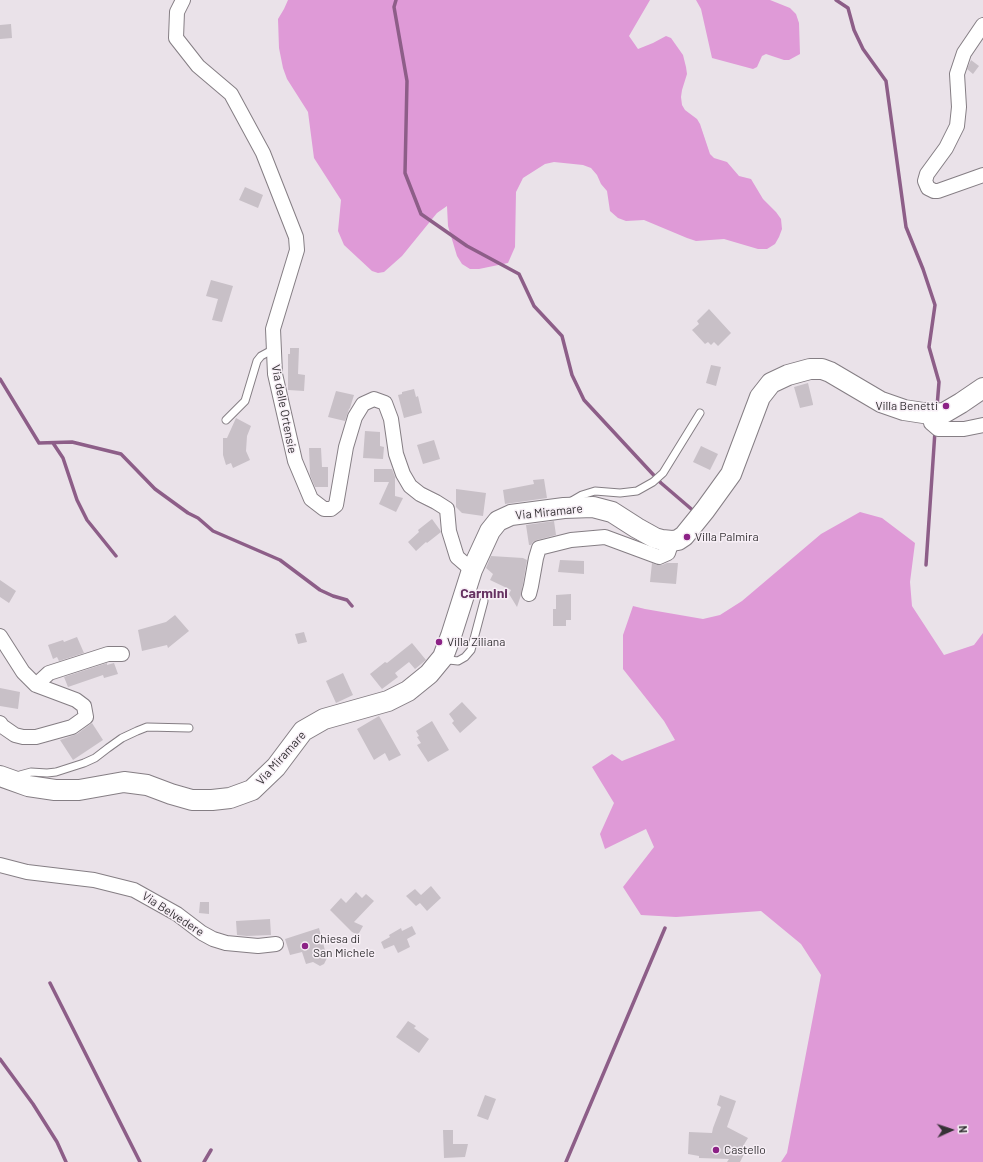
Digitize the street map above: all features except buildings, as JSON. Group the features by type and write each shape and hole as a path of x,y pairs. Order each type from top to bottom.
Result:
{"street":[{"name":"Via delle Ortensie","path":"183,0 177,12 176,38 198,66 231,94 263,153 296,237 297,250 273,329 275,374 295,461 311,499 324,509 330,509 336,505 346,446 355,417 363,404 374,399 385,403 391,419 396,454 410,486 420,494 447,509 449,531 458,557 472,570"},
{"path":"983,25 964,53 957,74 959,106 957,126 946,148 927,174 925,181 928,188 938,191 983,175"},
{"path":"529,594 539,548 571,540 605,537 659,557 668,554 672,541 678,540 684,536 731,474 760,397 771,383 788,375 810,369 822,369 830,372 880,402 904,410 930,414 944,413 983,388"},
{"path":"930,414 930,423 938,429 964,429 983,424"},
{"name":"Via Miramare","path":"8,779 28,786 55,790 79,790 124,782 147,785 170,794 192,800 230,798 252,790 276,767 303,731 324,719 388,701 408,691 430,674 443,657 472,570 490,531 498,521 511,515 564,508 594,507 612,512 655,538 672,541"},
{"path":"0,636 23,672 36,685 76,700 84,706 86,717 72,727 36,737 23,737 15,735 0,723"},
{"path":"36,685 49,673 108,654 122,654"},
{"name":"Via Belvedere","path":"0,865 27,872 94,880 134,890 177,914 202,933 213,939 226,943 258,946 276,944"}],"lane":[{"path":"226,420 244,401 256,361 261,356 274,349"},
{"path":"564,508 570,502 582,495 595,491 620,493 637,491 653,482 663,472 700,413"},
{"path":"443,657 449,660 458,661 465,657 471,650 484,601"},
{"path":"8,779 31,772 56,772 84,763 96,758 122,738 147,727 189,728"}],"shaded area":[{"path":"288,0 650,0 629,36 638,49 666,36 671,38 683,55 686,67 687,74 681,97 682,105 685,110 697,119 700,124 710,154 714,158 727,162 739,176 751,179 763,199 776,212 781,219 782,229 779,237 775,244 767,249 758,249 724,239 696,241 644,220 626,221 618,218 610,211 607,191 591,168 583,165 554,162 545,164 523,178 516,192 515,247 508,263 479,269 470,269 462,264 457,256 448,226 447,206 437,213 402,256 384,272 378,273 372,271 344,245 338,231 341,200 314,158 308,112 287,79 283,68 279,48 278,19"},
{"path":"696,0 770,0 790,8 796,14 799,23 800,54 789,60 784,60 766,54 762,56 757,67 753,69 712,58 701,9"},
{"path":"860,512 882,518 915,543 910,582 912,606 944,655 974,645 983,633 983,1162 781,1162 787,1153 821,975 801,944 761,911 676,917 641,915 623,887 654,847 646,829 605,849 600,834 614,803 592,767 612,754 622,761 675,740 664,721 623,669 623,635 633,606 703,619 720,615 742,601 821,534"}],"waterway":[{"path":"396,0 394,7 407,81 405,173 421,214 467,246 519,274 534,306 562,336 572,375 584,400 661,483 696,513"},
{"path":"836,0 848,8 854,30 863,49 886,81 906,227 923,269 935,305 929,347 939,382 937,407"},
{"path":"0,379 39,443 72,442 121,454 155,489 188,513 198,518 213,531 280,560 320,590 347,600 352,606"},
{"path":"926,565 935,431"},
{"path":"53,443 63,458 77,500 87,520 116,556"},
{"path":"566,1162 665,928"},
{"path":"50,983 140,1162"},
{"path":"0,1059 33,1104 57,1142 66,1162"},
{"path":"204,1162 211,1150"}],"place":[{"name":"Villa Benetti","path":"946,406"},
{"name":"Villa Palmira","path":"687,537"},
{"name":"Villa Ziliana","path":"439,642"},
{"name":"Chiesa di San Michele","path":"305,946"},
{"name":"Castello","path":"716,1150"}],"district":[{"name":"Carmini","path":"484,593"}]}
